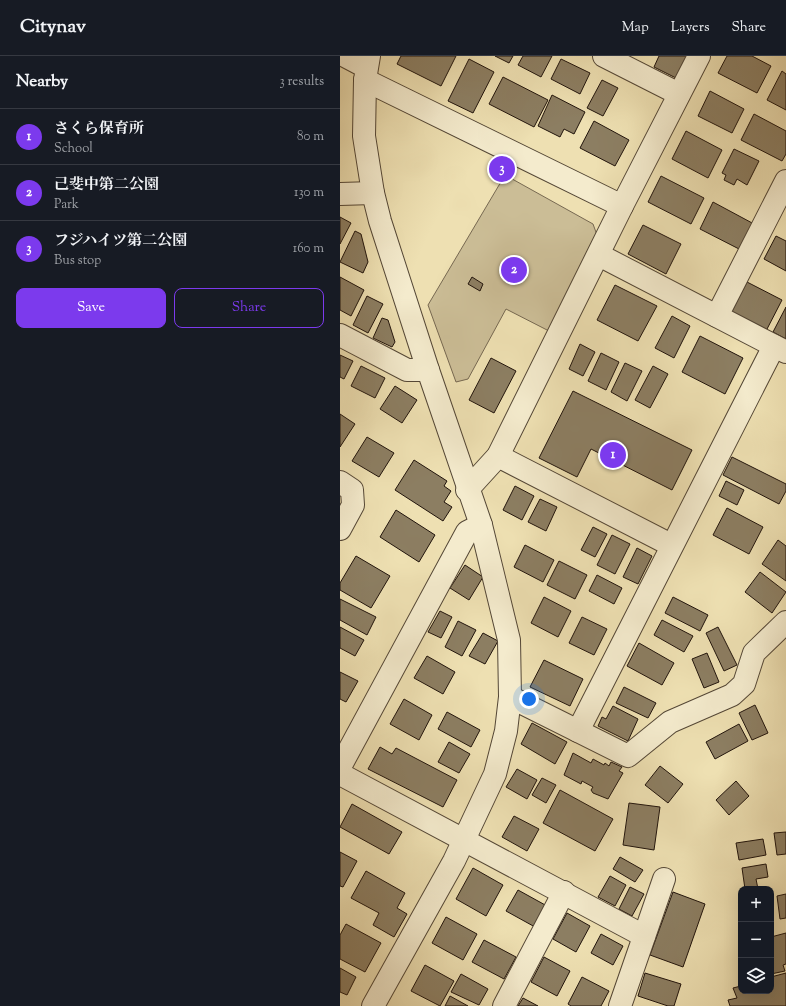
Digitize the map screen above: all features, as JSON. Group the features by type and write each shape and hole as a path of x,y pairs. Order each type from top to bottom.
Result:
{"street":[{"path":"345,56 622,206"},
{"path":"604,56 680,94"},
{"path":"467,490 498,456 622,206 699,56"},
{"path":"367,67 364,136 373,193 380,221 467,490 481,525 509,640 510,697 506,731 495,774 465,839 373,1006"},
{"path":"717,316 786,181"},
{"path":"340,194 373,193"},
{"path":"578,731 672,545 780,349 599,254"},
{"path":"340,335 407,370 428,370"},
{"path":"498,456 672,545"},
{"path":"340,482 352,490 353,504 340,529"},
{"path":"340,767 467,532 481,525"},
{"path":"510,697 628,756 670,722 732,694 744,684 754,653 786,622"},
{"path":"340,774 465,839 644,936"},
{"path":"620,1006 664,879"},
{"path":"504,1006 564,892"}],"shaded area":[{"path":"505,175 593,224 597,235 549,331 506,309 468,379 456,382 428,305"}],"building":[{"path":"401,56 456,56 441,86 397,64"},
{"path":"495,56 513,56 509,63"},
{"path":"523,56 552,56 541,77 518,65"},
{"path":"659,56 687,56 676,78 654,67"},
{"path":"727,56 752,56 771,66 757,93 718,73"},
{"path":"469,59 494,72 473,113 448,101"},
{"path":"561,59 590,73 580,94 551,79"},
{"path":"782,71 786,74 786,110 767,100"},
{"path":"503,77 548,100 534,127 489,104"},
{"path":"602,80 618,88 603,116 587,108"},
{"path":"710,91 744,109 732,133 698,116"},
{"path":"552,95 585,112 574,134 564,129 560,137 538,126"},
{"path":"754,114 786,131 786,154 782,161 741,140"},
{"path":"594,121 629,140 615,166 580,148"},
{"path":"686,131 722,150 708,178 672,159"},
{"path":"734,149 759,161 747,185 737,179 734,185 724,180 726,175 722,173"},
{"path":"661,176 704,198 691,224 648,202"},
{"path":"713,202 754,224 741,250 700,229"},
{"path":"340,217 351,223 340,244"},
{"path":"643,225 681,244 666,274 628,254"},
{"path":"355,231 361,234 368,262 363,273 340,262"},
{"path":"776,236 786,241 786,271 764,259"},
{"path":"340,277 364,290 351,316 340,310"},
{"path":"472,277 483,284 480,291 468,284"},
{"path":"747,282 782,300 766,331 731,313"},
{"path":"615,285 657,306 638,341 597,320"},
{"path":"367,296 383,304 368,333 353,325"},
{"path":"786,307 786,339 773,332"},
{"path":"672,316 690,326 674,358 655,348"},
{"path":"382,318 388,320 395,342 392,347 373,338"},
{"path":"700,336 743,358 725,394 682,372"},
{"path":"580,344 595,352 583,376 569,369"},
{"path":"601,353 619,362 606,390 588,381"},
{"path":"340,355 353,361 344,379 340,377"},
{"path":"491,358 516,371 494,413 469,400"},
{"path":"625,363 642,371 627,401 611,392"},
{"path":"361,366 385,378 375,398 351,386"},
{"path":"653,366 668,374 650,408 635,400"},
{"path":"395,386 417,400 402,423 380,409"},
{"path":"573,391 692,450 672,490 591,449 577,477 539,458"},
{"path":"340,414 355,424 340,447"},
{"path":"367,437 394,453 379,477 352,461"},
{"path":"732,457 786,484 786,491 779,504 723,475"},
{"path":"414,460 447,481 444,486 451,491 444,502 452,507 443,521 395,490"},
{"path":"726,481 744,490 737,505 719,496"},
{"path":"515,486 534,496 522,520 503,510"},
{"path":"540,499 557,507 546,531 528,522"},
{"path":"727,508 763,527 749,554 713,535"},
{"path":"396,510 435,535 419,562 380,537"},
{"path":"593,527 607,534 595,557 581,550"},
{"path":"612,535 630,544 615,574 597,565"},
{"path":"778,540 786,546 786,581 762,564"},
{"path":"525,545 554,560 543,582 514,567"},
{"path":"637,548 652,556 638,584 623,577"},
{"path":"356,556 390,576 371,608 340,590 340,583"},
{"path":"559,561 587,575 575,599 547,585"},
{"path":"465,565 483,577 469,600 450,588"},
{"path":"760,572 786,592 772,613 745,592"},
{"path":"597,575 622,588 614,604 589,591"},
{"path":"544,597 571,611 558,637 531,623"},
{"path":"673,597 708,615 700,631 665,613"},
{"path":"340,599 376,617 367,635 340,620"},
{"path":"440,611 452,617 441,638 428,632"},
{"path":"582,617 607,629 594,655 569,643"},
{"path":"662,620 693,636 684,652 654,635"},
{"path":"458,621 476,630 462,656 445,647"},
{"path":"340,627 364,640 355,656 340,648"},
{"path":"718,627 737,665 724,671 706,633"},
{"path":"483,633 498,641 485,664 469,656"},
{"path":"639,643 674,663 662,685 627,666"},
{"path":"707,653 719,682 704,688 692,659"},
{"path":"427,656 455,672 443,694 414,678"},
{"path":"544,660 583,679 570,706 530,687"},
{"path":"340,672 358,681 346,702 340,699"},
{"path":"624,687 656,703 648,718 616,703"},
{"path":"404,699 432,715 419,740 390,724"},
{"path":"755,705 768,733 752,740 739,713"},
{"path":"613,706 638,719 628,741 598,726 602,717 606,719"},
{"path":"447,712 480,730 471,747 438,729"},
{"path":"532,723 567,742 555,764 521,744"},
{"path":"739,724 748,741 715,759 706,742"},
{"path":"449,742 470,754 459,773 438,762"},
{"path":"380,747 392,754 396,748 457,780 443,807 368,769"},
{"path":"573,753 591,763 593,759 604,765 605,763 609,766 611,762 622,767 619,771 623,773 608,799 593,793 591,790 593,787 582,781 581,784 564,775"},
{"path":"660,766 683,784 668,803 645,785"},
{"path":"517,769 537,780 527,799 506,787"},
{"path":"542,778 556,785 546,803 532,795"},
{"path":"736,781 749,796 729,815 716,800"},
{"path":"560,790 613,819 595,851 543,823"},
{"path":"629,803 660,807 654,850 623,845"},
{"path":"352,804 402,832 389,854 340,827"},
{"path":"514,816 539,829 527,851 502,837"},
{"path":"786,832 786,854 777,855 774,833"},
{"path":"763,839 766,855 739,860 736,843"},
{"path":"340,852 357,861 343,887 340,886"},
{"path":"620,857 643,870 635,882 613,869"},
{"path":"766,864 768,877 756,879 757,886 745,886 742,868"},
{"path":"473,868 503,885 486,916 456,899"},
{"path":"366,871 405,893 397,908 407,914 394,937 373,925 379,913 351,898"},
{"path":"610,876 626,885 615,906 598,897"},
{"path":"630,887 644,894 632,916 619,909"},
{"path":"518,890 547,906 535,927 506,911"},
{"path":"673,892 705,904 683,967 650,955"},
{"path":"786,894 786,918 780,919 777,896"},
{"path":"567,913 590,926 576,952 553,939"},
{"path":"446,917 477,934 463,960 432,943"},
{"path":"346,924 381,943 365,972 340,959 340,935"},
{"path":"786,933 786,964 783,965 785,971 774,973 774,958 774,936"},
{"path":"601,934 623,946 613,965 591,953"},
{"path":"484,940 516,957 504,979 472,962"},
{"path":"544,957 570,971 557,996 531,982"},
{"path":"425,965 454,981 440,1006 411,991"},
{"path":"340,968 356,977 347,995 340,992"},
{"path":"645,973 681,984 674,1006 668,1006 638,996"},
{"path":"786,973 786,1006 730,1006 728,1000 737,998 733,988 738,987 738,994 774,994 774,976"},
{"path":"461,974 488,989 479,1005 451,992"},
{"path":"582,977 609,991 601,1006 571,1006 568,1004"},
{"path":"450,996 468,1006 445,1006"},
{"path":"523,998 538,1006 518,1006"}],"place":[{"name":"フジハイツ第二公園","path":"502,169"},
{"name":"己斐中第二公園","path":"514,270"},
{"name":"さくら保育所","path":"613,455"}]}
